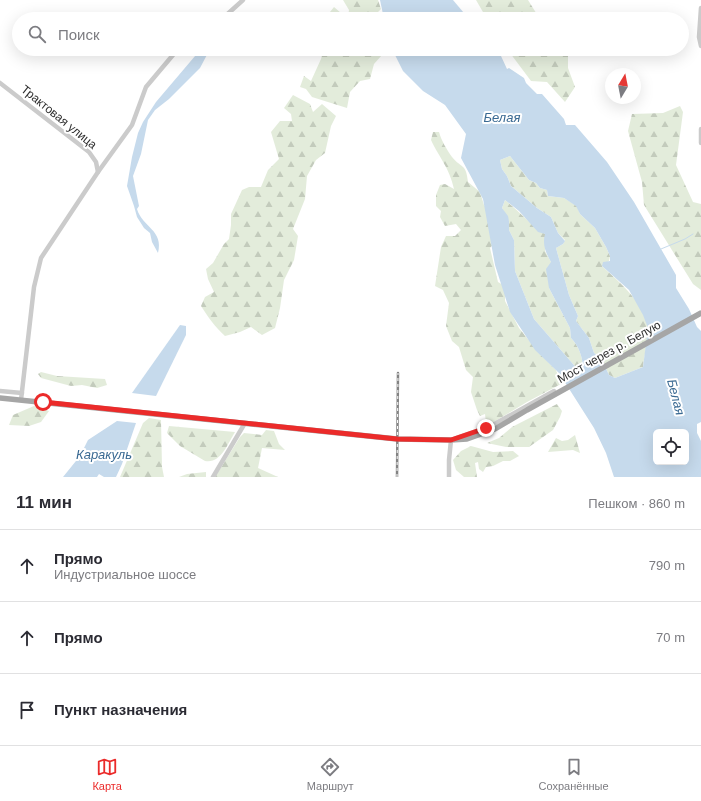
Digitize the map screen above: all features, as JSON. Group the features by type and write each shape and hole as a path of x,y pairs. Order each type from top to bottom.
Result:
{"main road":[{"name":"Мост через р. Белую","path":"0,398 397,439 467,439 495,429 701,313"}],"street":[{"path":"230,12 243,0"},
{"path":"701,8 699,37 701,46"},
{"path":"21,400 34,287 41,258 98,172 132,125 146,87 172,56"},
{"name":"Трактовая улица","path":"0,83 89,152 96,162 98,172"},
{"path":"701,129 701,143"},
{"path":"0,391 22,393"},
{"path":"449,477 451,440 489,427 554,391"},
{"path":"213,477 245,423"}],"green space":[{"path":"343,0 378,0 381,9 378,12 349,12"},
{"path":"476,0 528,0 536,12 483,12"},
{"path":"334,7 340,12 330,12"},
{"path":"322,56 381,56 374,64 370,79 360,81 350,92 347,108 312,97 306,89 300,87 304,76 311,81"},
{"path":"512,56 568,56 568,68 575,87 565,102 547,82 531,81"},
{"path":"293,95 310,104 313,112 322,104 336,116 331,126 325,153 316,160 307,176 305,199 293,229 298,236 294,260 284,280 280,308 275,328 262,335 251,327 225,336 212,322 201,306 205,297 214,292 208,279 206,269 213,263 224,244 229,239 231,214 242,190 249,187 261,187 268,170 279,159 271,132 280,121 292,121 291,114 284,108"},
{"path":"680,106 683,112 676,165 693,202 701,204 701,290 693,284 644,205 642,182 628,131 632,114 663,113"},
{"path":"433,132 439,132 448,151 455,161 465,169 468,182 480,192 484,205 491,213 496,241 490,248 498,282 503,285 505,290 505,301 519,328 540,354 556,370 561,384 492,423 486,423 485,414 480,416 477,410 471,392 473,377 466,370 459,347 452,341 446,326 449,303 443,290 435,286 441,247 446,236 455,236 461,230 456,224 445,226 440,217 441,211 436,206 436,195 440,185 445,184 454,189 447,169 431,140"},
{"path":"510,156 529,180 536,183 540,188 547,190 548,196 564,198 577,206 580,214 595,228 610,256 609,261 602,266 630,293 641,309 645,318 648,331 643,367 615,378 609,375 601,358 594,353 589,338 576,321 578,316 569,295 556,248 563,244 565,240 558,233 551,217 537,208 511,186 502,169 500,160"},
{"path":"505,200 545,234 545,251 551,262 549,288 570,328 571,338 578,348 583,370 579,371 534,319 515,271 514,240 509,230 509,221 502,208"},
{"path":"41,372 57,376 105,379 107,385 97,388 82,385 71,386 41,378 38,374"},
{"path":"557,404 562,411 553,430 529,447 506,447 487,443 499,438 512,427"},
{"path":"34,406 49,411 41,422 29,426 9,425 13,415"},
{"path":"149,418 161,420 162,467 164,477 120,477 143,423"},
{"path":"169,426 235,432 220,456 211,461 205,461 180,446 167,433"},
{"path":"266,430 274,431 279,444 285,450 262,448 258,468 278,477 215,477 244,433 262,435"},
{"path":"575,435 580,453 573,450 548,452 556,438 562,441 568,440"},
{"path":"471,446 493,452 513,451 519,456 510,461 503,461 493,466 486,467 483,472 479,469 478,462 475,463 477,477 464,477 456,470 453,460 461,451"},
{"path":"206,472 206,477 179,477 187,474"}],"water":[{"path":"380,0 453,0 463,12 383,12"},
{"path":"195,56 206,56 200,68 169,99 155,110 148,120 141,154 133,176 139,206 137,209 143,220 152,229 158,239 158,253 152,242 150,233 144,228 137,217 127,186 138,133 156,102"},
{"name":"Белая","path":"396,56 501,56 507,69 509,68 524,78 526,83 537,94 542,94 564,119 566,125 575,125 607,162 634,202 676,275 676,288 689,309 697,327 701,331 701,422 697,424 697,433 701,441 701,477 614,477 606,453 594,428 559,373 535,350 510,312 495,265 483,199 461,158 466,134 445,105 423,91 403,71","holes":["510,156 529,180 536,183 540,188 547,190 548,196 564,198 576,206 580,214 595,228 610,256 610,261 603,262 602,266 629,290 643,315 648,328 643,367 615,378 609,375 601,358 594,353 589,338 576,321 578,316 569,295 556,248 565,241 558,233 551,217 537,208 511,186 502,169 500,160","505,200 519,211 538,232 545,234 544,245 551,262 546,269 549,288 570,328 571,338 578,348 583,370 579,371 534,319 515,271 514,240 509,230 508,216 502,208"]},
{"path":"180,325 186,326 186,335 156,396 132,393"},
{"name":"Каракуль","path":"117,421 136,423 116,477 104,477 99,474 97,477 63,477 80,456 88,440"}],"waterway":[{"path":"661,249 693,234"}],"railway":[{"path":"397,477 398,373"}],"route":[{"path":"43,402 397,439 451,440 473,434 486,428"}]}
